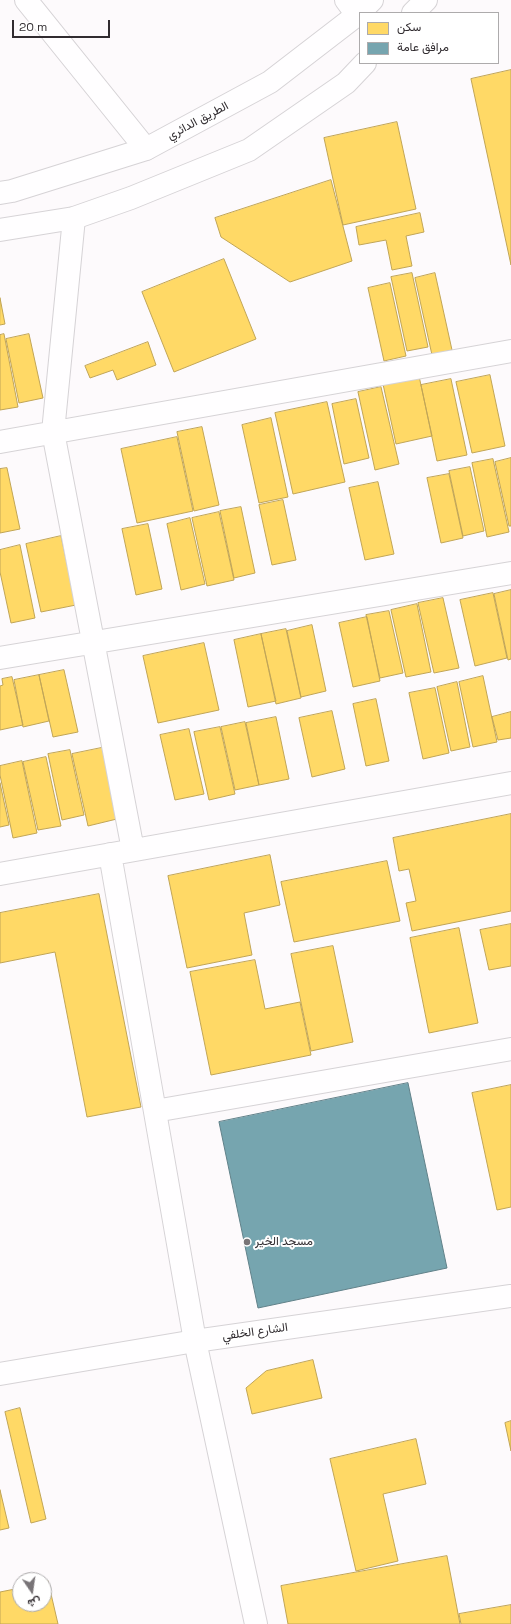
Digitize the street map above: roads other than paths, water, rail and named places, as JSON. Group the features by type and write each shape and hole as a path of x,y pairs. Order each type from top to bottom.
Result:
{"street":[{"path":"26,0 146,149"},
{"path":"414,12 426,0"},
{"name":"الطريق الدائري","path":"0,193 12,191 146,149 270,82 358,5"},
{"path":"0,230 74,218 131,198 249,150 346,83 364,64"},
{"path":"74,218 53,432 133,850"},
{"path":"0,442 511,351"},
{"path":"0,658 511,572"},
{"path":"0,874 511,783"},
{"path":"110,854 195,1341 256,1624"},
{"path":"155,1111 511,1048"},
{"name":"الشارع الخلفي","path":"0,1374 195,1341 511,1296"}],"place":[{"name":"مسجد الخير","path":"247,1242"}]}
